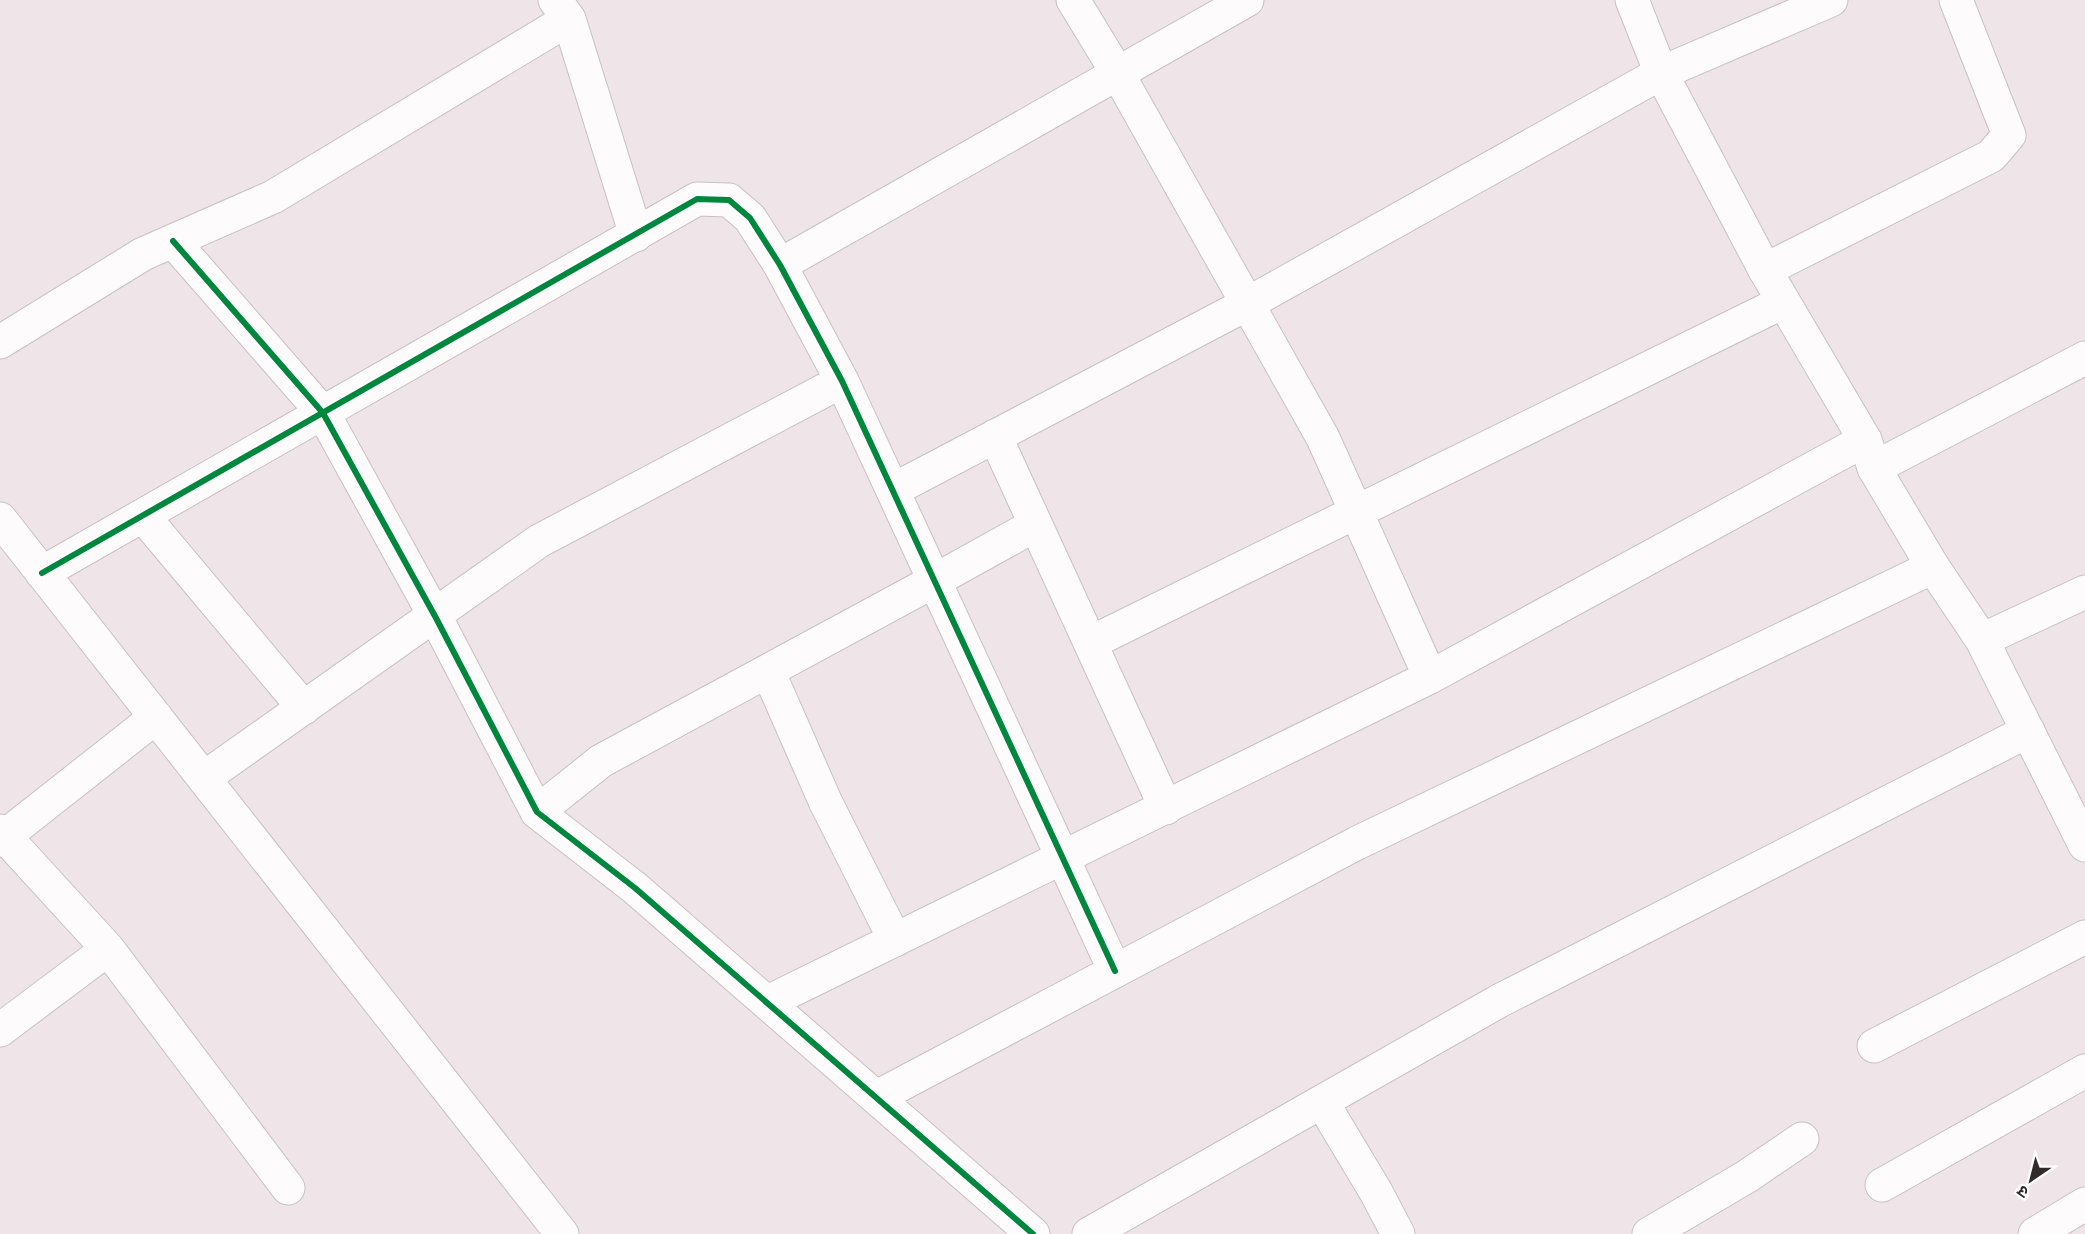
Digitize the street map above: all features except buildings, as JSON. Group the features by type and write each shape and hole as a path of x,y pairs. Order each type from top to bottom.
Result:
{"street":[{"path":"1073,0 1118,74 1323,438 1430,677"},
{"path":"780,265 1247,0"},
{"path":"1632,0 1661,73 1765,270 1933,567 1982,640 2084,839"},
{"path":"892,490 1247,304 1661,73 1831,0"},
{"path":"1765,270 1992,156 2009,135 1956,0"},
{"path":"0,342 143,254 273,197 562,10 636,235"},
{"path":"42,573 697,199 729,200 750,218 780,265 842,381 1115,971"},
{"path":"173,241 323,413 537,812 635,888 1033,1234"},
{"path":"1090,643 1783,302"},
{"path":"768,1002 1430,677 1870,454 2085,358"},
{"path":"204,778 539,541 842,381"},
{"path":"995,436 1166,808"},
{"path":"143,516 304,708"},
{"path":"0,519 562,1234"},
{"path":"537,812 601,761 1035,525"},
{"path":"877,1097 1357,843 1933,567"},
{"path":"1982,640 2085,592"},
{"path":"768,671 826,803 895,940"},
{"path":"156,717 1,836 108,949 288,1188"},
{"path":"1089,1234 1499,1001 2028,731"},
{"path":"1874,1046 2085,937"},
{"path":"0,1030 108,949"},
{"path":"1882,1185 2085,1071"},
{"path":"1322,1102 1376,1192 1398,1234"},
{"path":"1650,1234 1746,1178 1802,1139"},
{"path":"2035,1234 2085,1204"}],"cycle path":[{"path":"42,573 697,199 729,200 750,218 780,265 842,381 1115,971"},
{"path":"173,241 323,413 436,618 537,812 635,888 1033,1234"}]}
